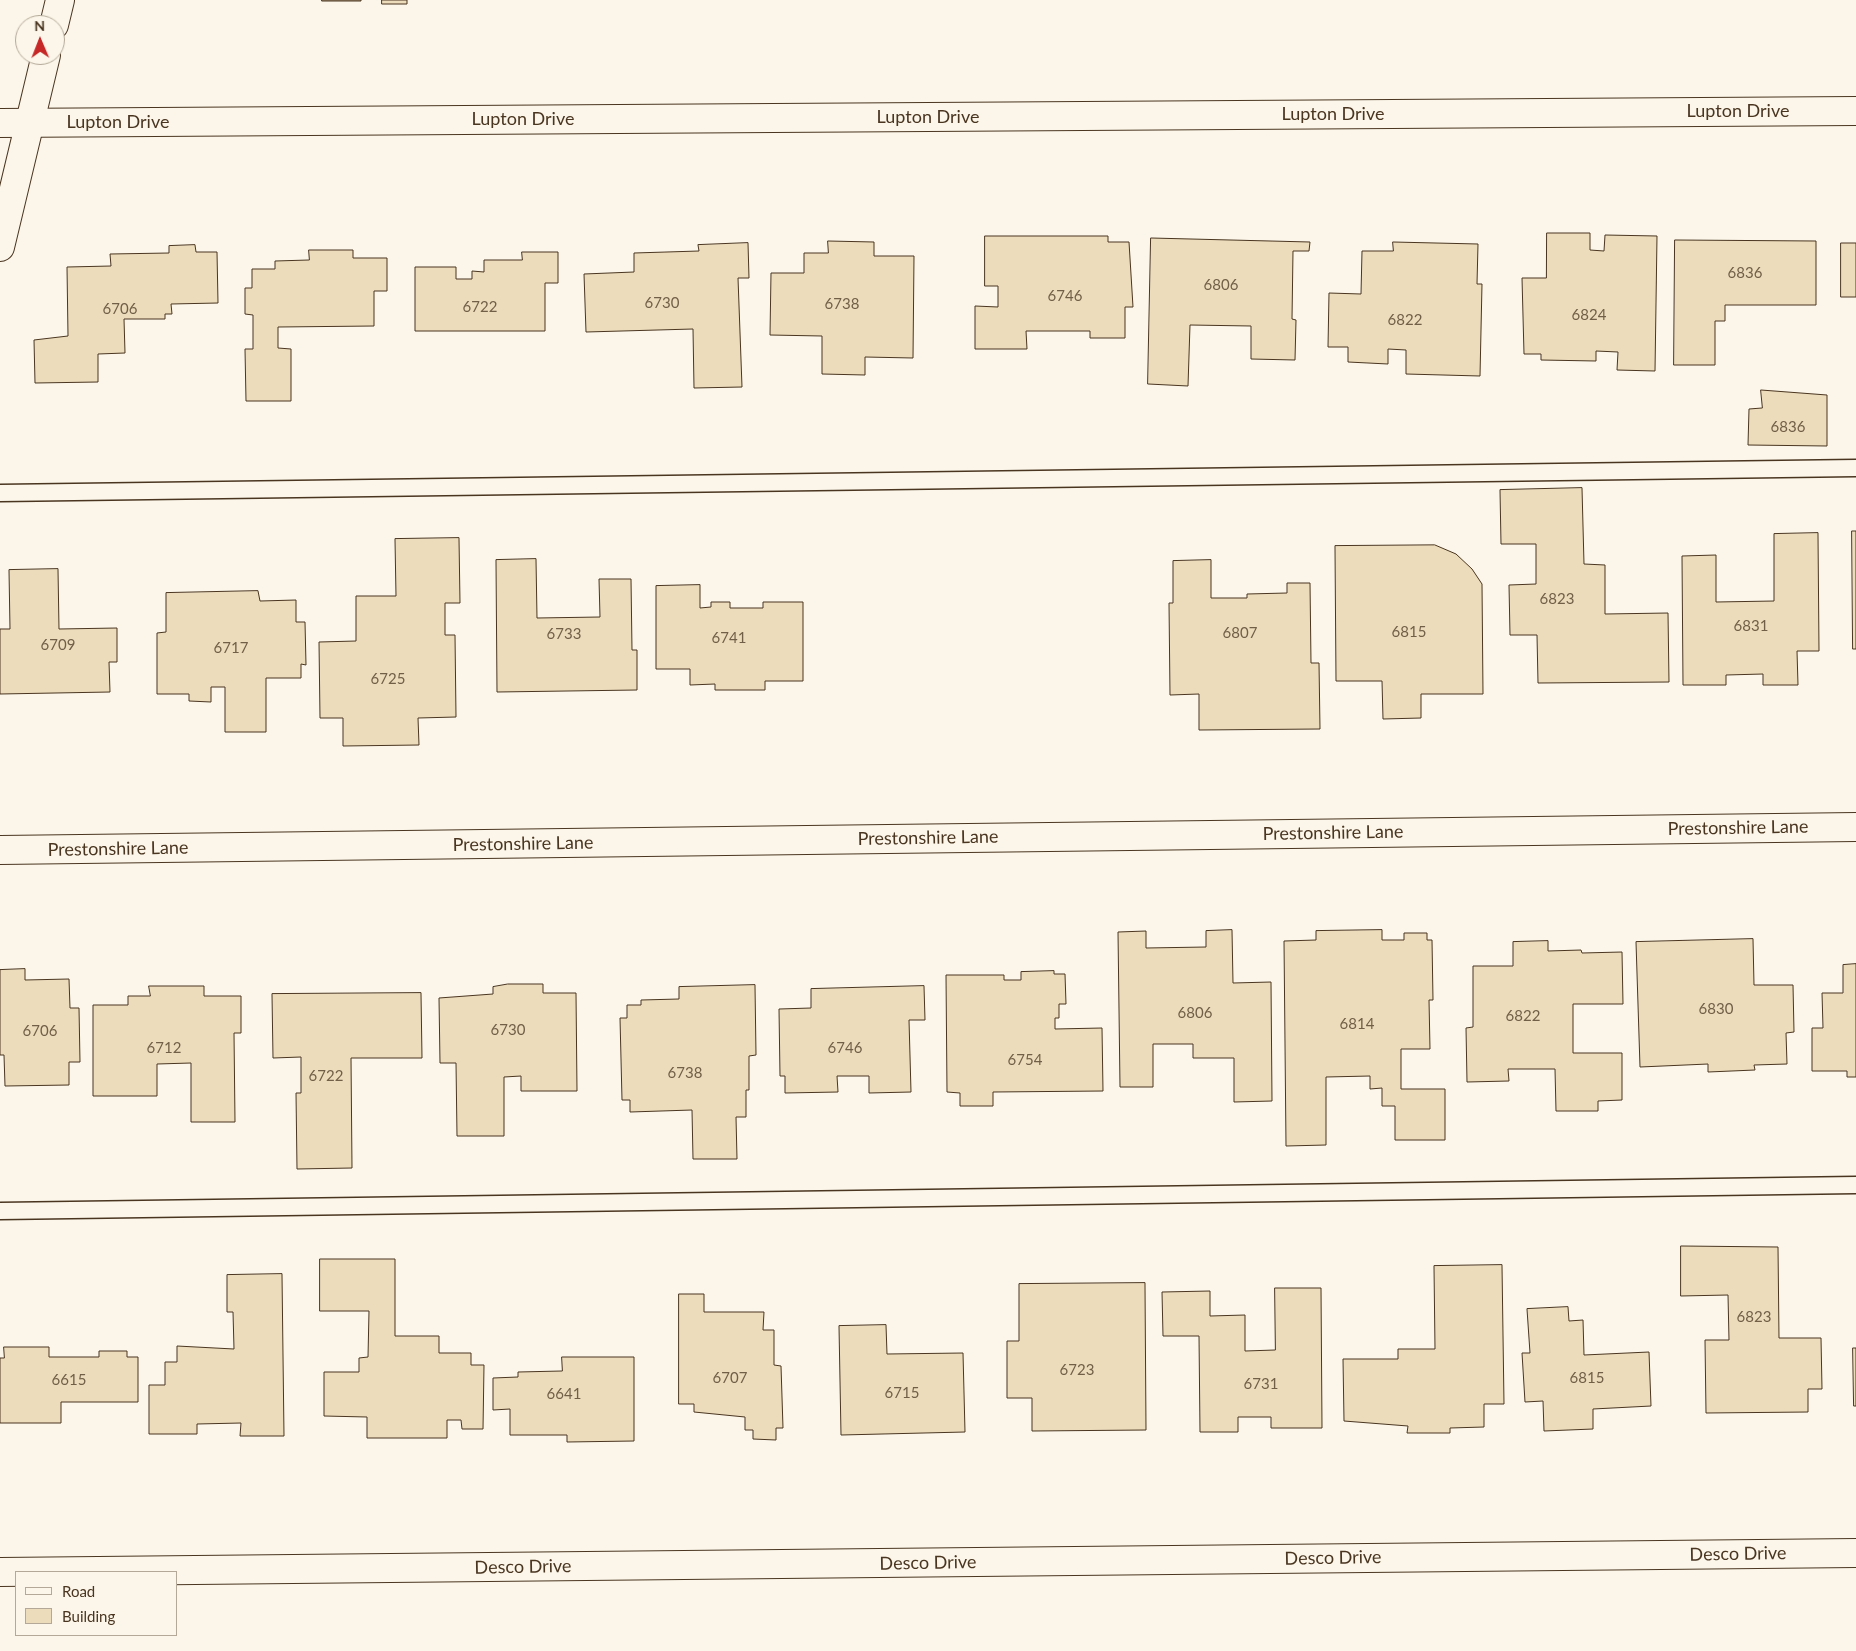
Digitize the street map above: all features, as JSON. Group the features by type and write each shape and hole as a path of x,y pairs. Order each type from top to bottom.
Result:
{"street":[{"path":"56,15 60,0"},
{"path":"0,247 43,65"},
{"name":"Lupton Drive","path":"0,123 1856,111"},
{"name":"Prestonshire Lane","path":"0,850 1856,827"},
{"name":"Desco Drive","path":"98,1571 1856,1553"},
{"name":"Desco Drive","path":"0,1572 15,1572"}],"lane":[{"path":"0,493 1856,468"},
{"path":"0,1211 1856,1185"}],"building":[{"path":"361,0 361,1 322,1"},
{"path":"382,0 407,0 407,4 382,4"},
{"path":"1547,233 1590,233 1590,250 1604,251 1605,235 1657,236 1655,371 1617,370 1618,352 1596,351 1596,361 1541,360 1541,354 1524,354 1522,278 1546,278"},
{"path":"985,236 1108,236 1108,242 1129,242 1133,307 1125,307 1125,338 1090,338 1090,331 1026,331 1027,349 975,349 975,306 998,307 998,286 985,286"},
{"path":"1151,238 1310,242 1309,251 1293,251 1292,319 1296,320 1295,360 1251,359 1251,326 1190,325 1188,386 1148,384"},
{"path":"1675,240 1816,241 1816,305 1725,305 1725,321 1715,321 1715,365 1674,365"},
{"path":"828,241 874,242 874,256 914,256 913,358 865,357 865,375 822,374 822,336 770,335 771,273 804,273 804,253 828,253"},
{"path":"1393,242 1478,244 1477,284 1482,284 1480,376 1406,374 1406,350 1388,349 1388,364 1348,362 1348,347 1328,347 1329,293 1361,294 1362,251 1393,251"},
{"path":"748,243 749,278 738,278 742,387 694,388 693,329 586,332 584,274 634,272 634,253 699,251 698,245"},
{"path":"1841,243 1856,243 1856,297 1841,297"},
{"path":"195,245 196,252 217,252 218,303 171,304 172,314 165,314 165,319 124,319 125,353 98,354 98,382 35,383 34,340 68,336 67,267 111,266 110,254 169,253 169,246"},
{"path":"309,250 353,250 353,258 387,258 387,291 374,291 374,326 278,327 278,348 291,349 291,401 246,401 245,349 253,349 253,315 245,314 245,288 252,288 252,269 275,269 275,261 309,260"},
{"path":"522,252 558,252 558,283 545,283 545,331 415,331 415,267 456,267 456,279 472,279 472,271 484,272 484,260 522,260"},
{"path":"1761,390 1827,395 1827,446 1748,445 1749,409 1762,408"},
{"path":"1582,488 1584,564 1605,565 1605,614 1668,613 1669,682 1538,683 1537,635 1510,635 1509,585 1536,584 1536,544 1501,544 1500,490"},
{"path":"1852,531 1856,531 1856,649 1853,649"},
{"path":"1818,533 1819,651 1797,651 1798,685 1763,685 1763,674 1726,675 1726,685 1683,685 1682,556 1716,555 1716,602 1774,601 1774,534"},
{"path":"459,538 460,603 445,603 445,635 455,635 456,717 418,718 419,745 343,746 343,718 320,718 319,642 356,641 356,596 396,596 395,539"},
{"path":"1435,545 1456,554 1472,569 1482,584 1483,694 1421,694 1421,718 1383,719 1382,681 1336,681 1335,546"},
{"path":"536,559 537,618 600,617 599,579 631,579 632,650 637,650 637,690 497,692 496,560"},
{"path":"1211,560 1211,598 1247,598 1247,594 1287,593 1287,583 1310,583 1311,663 1319,663 1320,729 1199,730 1199,694 1170,695 1169,603 1173,603 1173,561"},
{"path":"58,569 59,629 117,628 117,662 109,662 110,692 0,694 0,629 10,629 9,570"},
{"path":"700,585 700,608 711,607 711,602 730,602 730,608 763,608 763,602 803,602 803,681 765,681 765,690 715,690 715,684 690,685 690,669 656,669 656,586"},
{"path":"258,591 260,601 296,600 296,622 305,622 306,665 301,664 301,678 266,678 266,732 225,732 225,687 211,687 211,702 189,701 189,694 157,694 157,633 166,632 166,593"},
{"path":"1232,930 1233,983 1271,982 1272,1101 1234,1102 1234,1058 1193,1058 1193,1044 1153,1044 1153,1087 1120,1087 1118,932 1146,931 1146,948 1206,947 1206,931"},
{"path":"1382,930 1382,940 1404,940 1404,933 1427,933 1427,940 1432,940 1433,1000 1429,1000 1430,1049 1401,1049 1401,1089 1445,1089 1445,1140 1395,1140 1395,1106 1382,1106 1382,1088 1370,1089 1370,1076 1326,1077 1326,1145 1286,1146 1284,941 1316,940 1316,931"},
{"path":"1753,939 1754,985 1793,985 1794,1032 1786,1033 1787,1064 1754,1065 1755,1070 1708,1072 1708,1064 1640,1067 1636,942"},
{"path":"1548,941 1548,951 1581,950 1582,953 1622,952 1623,1004 1573,1004 1573,1053 1622,1053 1622,1100 1598,1101 1598,1111 1556,1111 1555,1069 1508,1069 1509,1081 1467,1082 1466,1028 1473,1027 1473,966 1513,966 1513,942"},
{"path":"1856,964 1856,1077 1847,1077 1847,1071 1812,1071 1812,1028 1823,1028 1822,993 1843,993 1843,965"},
{"path":"25,969 25,980 69,979 70,1008 79,1008 80,1062 69,1062 69,1085 5,1086 4,1055 0,1055 0,970"},
{"path":"1054,971 1054,974 1065,974 1066,1004 1059,1004 1059,1018 1055,1018 1055,1029 1102,1028 1103,1091 993,1092 993,1106 960,1106 960,1093 947,1092 946,975 1004,975 1004,980 1021,980 1021,972"},
{"path":"508,984 543,984 543,993 576,993 577,1091 521,1091 521,1076 504,1077 504,1136 457,1136 456,1063 440,1063 439,998 493,994 493,987"},
{"path":"755,985 756,1055 749,1056 749,1090 746,1090 746,1117 736,1117 737,1159 693,1159 692,1110 630,1112 630,1100 622,1100 620,1018 627,1018 627,1005 641,1005 641,1000 679,999 679,987"},
{"path":"149,986 204,986 204,996 241,996 241,1033 234,1033 235,1122 191,1122 191,1063 157,1064 157,1096 93,1096 93,1005 128,1005 128,996 150,996"},
{"path":"924,986 925,1020 909,1020 911,1092 869,1093 869,1076 837,1076 838,1092 785,1093 785,1076 780,1076 779,1009 811,1008 811,989"},
{"path":"421,993 422,1058 351,1058 352,1168 297,1169 296,1093 301,1093 301,1057 273,1058 272,994"},
{"path":"1681,1246 1778,1247 1779,1338 1821,1338 1822,1389 1808,1389 1808,1412 1706,1413 1705,1340 1729,1340 1728,1295 1681,1296"},
{"path":"320,1259 395,1259 395,1336 439,1336 439,1353 471,1353 471,1365 484,1365 483,1429 462,1429 461,1420 447,1420 447,1438 367,1438 367,1417 324,1416 324,1372 359,1372 359,1358 368,1357 369,1311 320,1311"},
{"path":"1502,1265 1504,1404 1484,1404 1484,1427 1450,1428 1450,1433 1407,1433 1408,1426 1344,1421 1343,1359 1398,1359 1398,1349 1435,1349 1434,1266"},
{"path":"282,1274 284,1436 240,1436 241,1423 197,1424 197,1434 149,1434 149,1385 165,1385 165,1362 177,1362 177,1346 234,1349 233,1312 227,1312 227,1275"},
{"path":"1145,1283 1146,1430 1032,1431 1032,1398 1007,1398 1007,1341 1019,1341 1019,1284"},
{"path":"1275,1288 1321,1288 1322,1428 1271,1428 1271,1417 1238,1417 1238,1432 1200,1432 1199,1336 1163,1336 1162,1292 1210,1291 1210,1316 1245,1315 1245,1351 1275,1350"},
{"path":"679,1294 704,1294 704,1312 764,1312 763,1330 774,1330 774,1365 781,1366 783,1428 776,1428 776,1440 753,1439 753,1430 745,1430 745,1417 694,1412 694,1404 679,1404"},
{"path":"1568,1307 1569,1321 1583,1320 1584,1355 1649,1352 1651,1406 1593,1409 1593,1429 1544,1431 1543,1401 1525,1402 1522,1353 1530,1353 1527,1309"},
{"path":"886,1325 887,1354 963,1353 965,1432 841,1435 839,1326"},
{"path":"4,1347 49,1347 49,1357 99,1357 99,1351 127,1351 127,1357 138,1357 138,1402 61,1402 61,1423 0,1423 0,1358 4,1358"},
{"path":"1853,1348 1856,1348 1856,1406 1854,1406"},
{"path":"562,1357 634,1357 634,1441 567,1442 567,1435 510,1435 510,1409 493,1410 493,1378 518,1377 518,1372 562,1371"}]}
